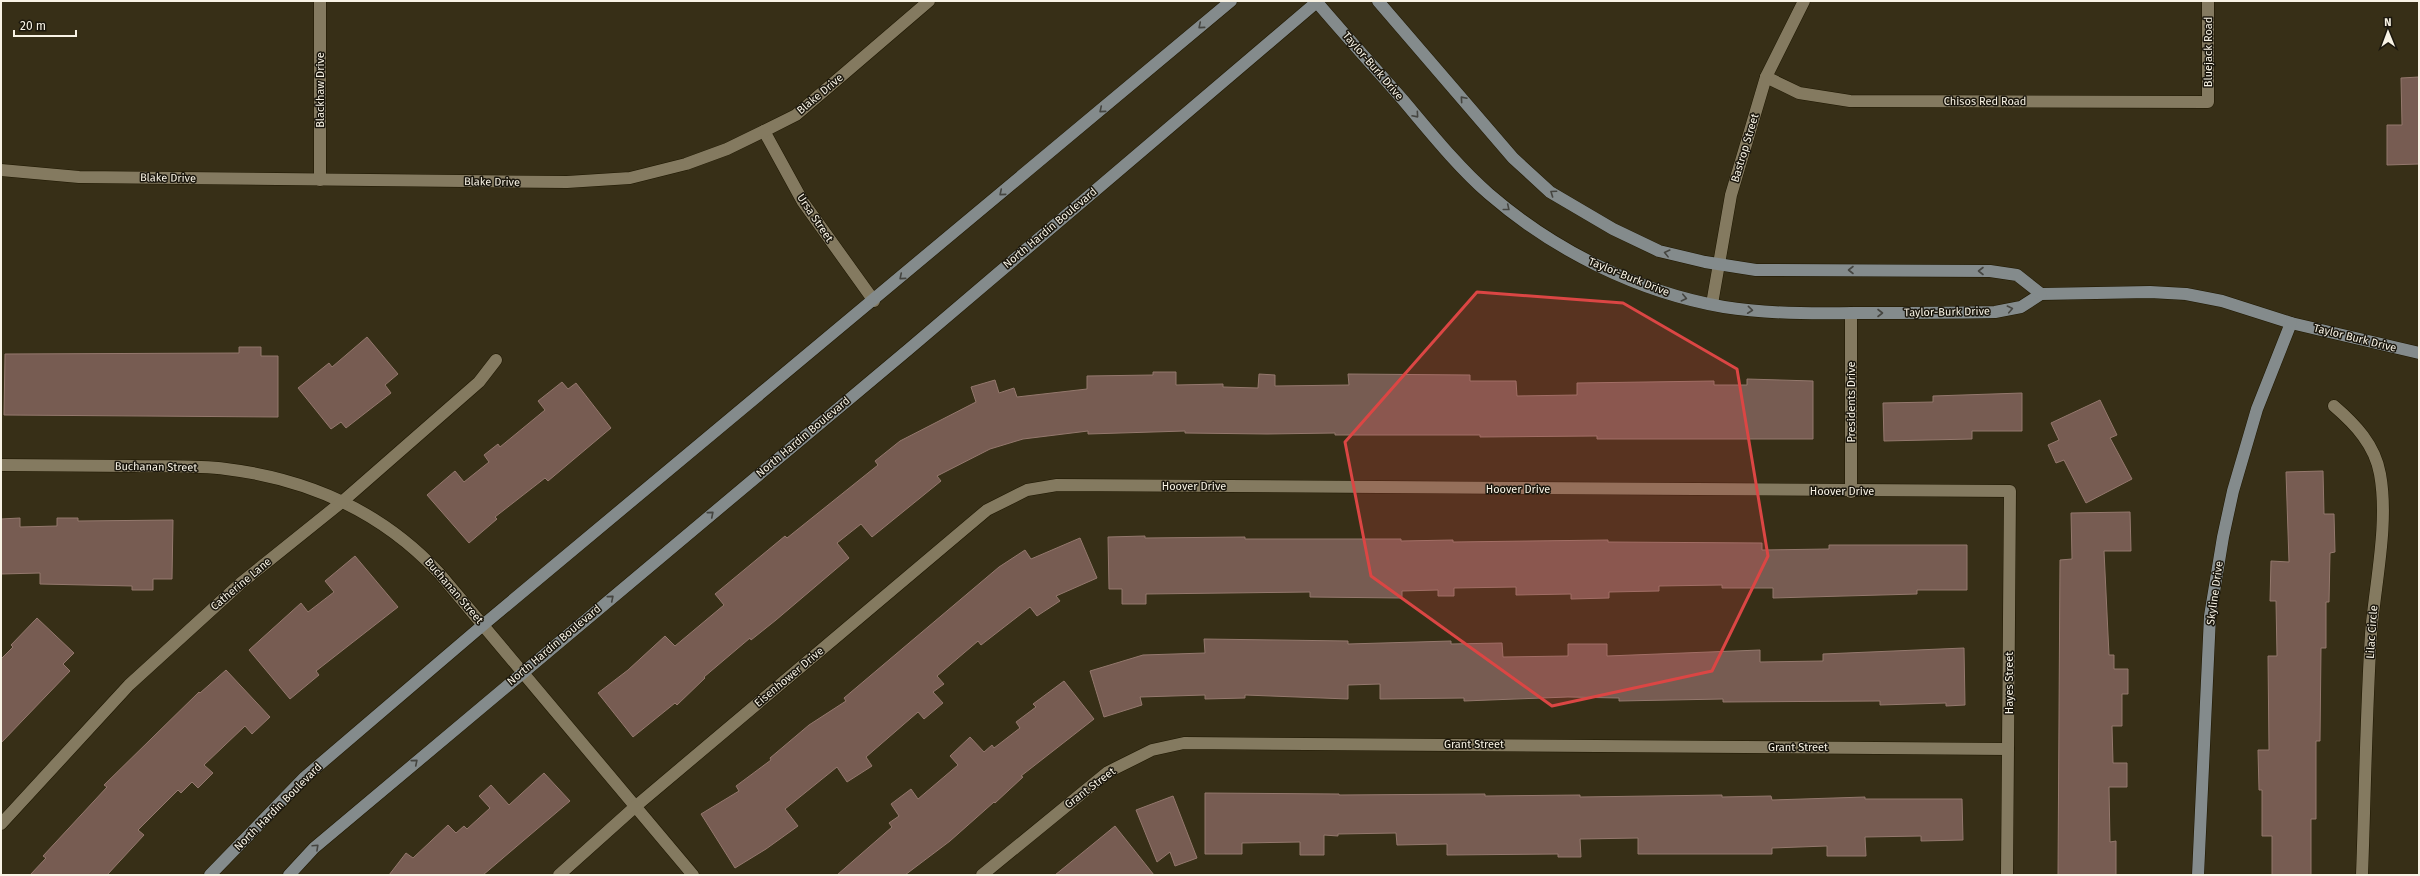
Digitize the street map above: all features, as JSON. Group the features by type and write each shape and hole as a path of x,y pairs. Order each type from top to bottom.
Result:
{"main road":[{"name":"North Hardin Boulevard","path":"210,875 305,777 483,625 874,301 1231,1"},
{"name":"North Hardin Boulevard","path":"289,875 314,848 523,671 903,354 1317,1"},
{"name":"Taylor-Burk Drive","path":"1317,1 1436,138 1488,193 1520,219 1563,247 1600,267 1671,295 1712,304 1773,312 1995,312 2021,307 2041,294"},
{"path":"1378,1 1514,158 1550,192 1613,229 1659,251 1719,264 1756,270 1990,271 2017,274 2041,294 2150,292 2186,294 2222,301 2291,323"},
{"name":"Taylor Burk Drive","path":"2291,323 2419,353"},
{"name":"Skyline Drive","path":"2198,875 2207,656 2210,616 2218,566 2244,452 2268,380 2291,323"}],"street":[{"name":"Blackhaw Drive","path":"320,1 320,180"},
{"name":"Blake Drive","path":"1,170 78,177 567,182 630,178 686,164 727,149 796,114 928,1"},
{"name":"Bastrop Street","path":"1712,304 1731,195 1766,77 1804,1"},
{"name":"Bluejack Road","path":"2208,1 2208,102"},
{"name":"Chisos Red Road","path":"1766,77 1799,93 1850,100 2208,102"},
{"name":"Ursa Street","path":"764,131 803,202 874,301"},
{"name":"Presidents Drive","path":"1851,313 1851,492"},
{"name":"Catherine Lane","path":"1,824 129,684 241,582 343,501 478,382 496,360"},
{"name":"Lilac Circle","path":"2334,406 2350,420 2368,443 2375,456 2381,482 2381,532 2371,634 2362,875"},
{"name":"Buchanan Street","path":"1,465 224,468 296,483 343,501 385,527 426,559 523,671 693,875"},
{"name":"Hoover Drive","path":"1027,490 1057,485 1851,492 2010,491"},
{"name":"Eisenhower Drive","path":"559,875 636,806 987,510 1027,490"},
{"name":"Hayes Street","path":"2007,875 2010,491"},
{"name":"Grant Street","path":"982,875 1108,772 1152,750 1184,743 2008,749"}],"highlighted area":[{"path":"1477,292 1623,303 1737,369 1768,556 1712,671 1552,706 1371,576 1345,442"}],"building":[{"path":"2419,77 2419,164 2387,165 2387,125 2402,125 2401,78"},
{"path":"367,337 398,374 385,385 391,393 346,428 341,422 331,429 298,388 329,363 332,367"},
{"path":"239,347 261,347 261,356 278,356 278,417 4,415 5,354 239,353"},
{"path":"1153,372 1176,372 1176,385 1223,384 1223,387 1258,388 1259,374 1275,375 1275,386 1349,385 1348,374 1470,375 1470,381 1516,381 1517,396 1577,395 1577,383 1714,381 1714,385 1747,385 1747,379 1813,381 1813,439 1597,439 1597,436 1480,437 1480,435 1335,435 1335,433 1185,433 1185,431 1088,434 1088,431 1023,439 990,449 937,476 941,481 872,537 861,524 837,543 849,558 776,620 751,640 750,638 704,677 705,678 677,705 675,703 633,737 598,693 628,670 665,636 675,646 724,605 715,594 785,536 787,538 878,465 875,461 900,441 976,402 971,387 995,380 999,393 1014,388 1017,397 1087,389 1087,376 1153,375"},
{"path":"562,382 568,389 576,383 611,428 548,481 545,478 495,517 497,519 469,543 427,495 455,471 464,482 489,462 484,455 498,444 500,447 545,410 538,401"},
{"path":"2022,393 2022,431 1972,431 1972,439 1884,441 1883,403 1933,402 1933,396"},
{"path":"2100,400 2117,435 2110,438 2132,479 2086,503 2064,460 2056,463 2048,445 2059,440 2051,423"},
{"path":"2323,471 2324,514 2334,514 2335,552 2330,553 2329,602 2326,602 2326,648 2321,648 2320,741 2316,741 2316,819 2311,819 2311,875 2272,875 2272,836 2262,836 2262,790 2259,790 2258,750 2269,750 2268,656 2277,656 2276,601 2270,601 2271,561 2289,562 2286,472"},
{"path":"2130,512 2131,551 2104,551 2109,655 2114,655 2114,669 2128,669 2128,694 2122,694 2122,726 2112,726 2113,763 2127,763 2127,787 2109,787 2110,842 2116,841 2116,875 2058,875 2060,560 2072,559 2071,513"},
{"path":"20,518 20,527 57,526 57,518 78,518 78,521 173,520 172,579 153,579 153,590 132,590 132,586 40,584 40,573 1,574 1,519"},
{"path":"1145,536 1145,538 1245,537 1245,539 1401,539 1401,541 1453,540 1453,542 1608,540 1608,542 1762,543 1762,550 1829,549 1829,545 1967,545 1967,590 1917,590 1917,594 1773,598 1773,588 1722,588 1722,585 1659,586 1659,591 1609,592 1609,598 1571,599 1571,594 1516,595 1516,587 1454,588 1454,596 1438,596 1438,590 1402,591 1402,598 1310,597 1310,592 1146,594 1146,604 1122,604 1122,589 1109,589 1108,537"},
{"path":"1080,538 1097,578 1056,596 1060,601 1037,616 1030,607 981,645 978,641 937,676 944,684 933,692 943,703 924,719 918,712 866,757 872,766 847,782 837,767 785,809 798,826 766,849 735,868 701,814 739,791 736,786 771,760 770,758 809,725 846,701 844,698 999,567 1025,550 1031,559"},
{"path":"355,556 398,607 316,671 319,675 290,699 249,650 301,603 308,612 334,592 325,581"},
{"path":"37,618 74,653 63,664 70,671 1,743 1,659 13,647 11,645"},
{"path":"1204,639 1348,641 1348,644 1451,641 1451,644 1502,643 1503,657 1568,656 1568,644 1607,644 1607,656 1760,650 1760,662 1823,661 1823,654 1964,648 1965,705 1946,706 1946,703 1880,705 1880,701 1723,702 1723,699 1619,701 1619,698 1568,697 1464,701 1464,698 1380,699 1380,684 1348,685 1348,699 1245,695 1245,698 1205,699 1205,695 1140,697 1142,705 1104,717 1090,671 1143,655 1205,653"},
{"path":"226,670 270,717 252,734 245,726 204,765 213,773 198,788 192,782 181,793 178,790 138,830 144,835 107,875 30,875 46,858 43,856 107,787 104,785 199,692 200,693"},
{"path":"1064,681 1094,719 1021,776 1023,777 995,803 994,802 950,841 905,875 837,875 892,827 889,823 899,816 891,804 911,789 918,799 958,765 950,756 970,737 984,752 992,745 994,748 1020,728 1016,722 1036,707 1033,704"},
{"path":"544,773 570,801 483,875 389,875 406,853 413,858 448,825 456,833 464,826 467,829 490,808 479,796 491,785 509,805"},
{"path":"1205,793 1339,795 1485,794 1485,796 1580,795 1580,797 1722,795 1722,797 1771,796 1772,800 1865,797 1865,799 1962,799 1963,840 1921,841 1921,836 1865,837 1866,856 1827,856 1827,846 1772,848 1772,854 1638,854 1638,838 1580,839 1581,857 1558,857 1558,854 1447,855 1447,844 1397,845 1396,833 1338,834 1338,836 1324,835 1324,855 1300,855 1300,842 1242,843 1242,854 1205,854"},
{"path":"1173,796 1197,858 1175,866 1170,852 1157,862 1136,810"},
{"path":"1115,826 1154,875 1055,875 1082,853"}]}
